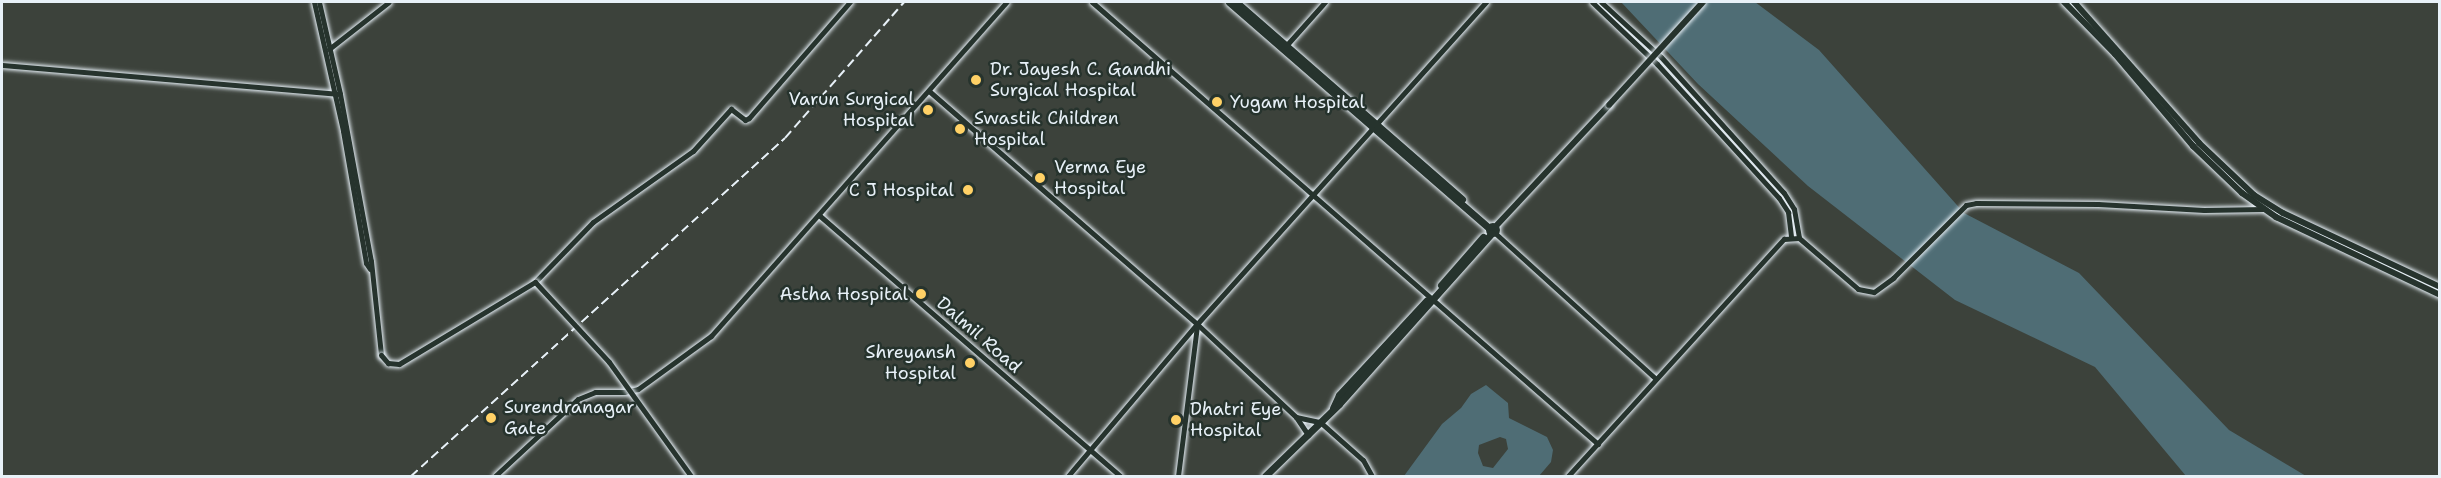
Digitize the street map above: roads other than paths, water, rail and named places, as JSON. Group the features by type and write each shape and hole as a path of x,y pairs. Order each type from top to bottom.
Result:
{"highway":[{"path":"1229,2 1285,47"},
{"path":"1236,2 1492,230 1333,408 1265,477"},
{"path":"1270,477 1281,461"}],"main road":[{"path":"1492,230 1703,2"},
{"path":"2064,2 2115,54 2221,176 2264,209 2439,295"},
{"path":"2073,2 2219,164 2275,208 2439,287"}],"street":[{"path":"316,2 338,94 366,263 370,268 381,355 388,363 399,364 535,282 593,222 685,157 731,109 745,120 749,118 850,2"},
{"path":"316,2 338,94"},
{"path":"329,49 389,2"},
{"path":"495,477 578,399 595,392 624,392 638,389 711,336 820,216 1007,2"},
{"path":"1092,2 1598,444"},
{"path":"1285,47 1325,2"},
{"path":"1068,477 1197,324 1486,2"},
{"path":"1592,2 1657,64 1779,198 1788,212 1791,237"},
{"path":"1601,2 1661,57 1784,193 1794,209 1799,238"},
{"path":"2,65 338,94"},
{"path":"929,91 1197,324 1296,417 1308,435"},
{"path":"1568,477 1784,239 1799,238 1851,283 1866,292 1884,287 1966,205 1989,202 2098,204 2204,210 2275,208"},
{"name":"Dalmil Road","path":"820,216 1120,477"},
{"path":"1492,230 1656,379"},
{"path":"535,282 609,362 691,477"},
{"path":"1178,477 1197,324"},
{"path":"1296,417 1320,422 1363,460 1372,477"}],"water":[{"path":"1621,2 1755,2 1819,50 1964,213 2079,273 2229,430 2306,476 2186,476 2095,367 1955,300 1808,186 1698,84"},
{"path":"1486,385 1508,403 1509,418 1547,437 1553,450 1551,462 1539,476 1404,476 1442,424 1461,408 1471,394","holes":["1500,437 1506,439 1508,449 1493,468 1483,466 1478,453 1479,445"]}],"railway":[{"path":"411,476 785,138 904,2"}],"place":[{"name":"Dr. Jayesh C. Gandhi Surgical Hospital","path":"976,80"},
{"name":"Yugam Hospital","path":"1217,102"},
{"name":"Varun Surgical Hospital","path":"928,110"},
{"name":"Swastik Children Hospital","path":"960,129"},
{"name":"Verma Eye Hospital","path":"1040,178"},
{"name":"C J Hospital","path":"968,190"},
{"name":"Astha Hospital","path":"921,294"},
{"name":"Shreyansh Hospital","path":"970,363"},
{"name":"Surendranagar Gate","path":"491,418"},
{"name":"Dhatri Eye Hospital","path":"1176,420"}]}
